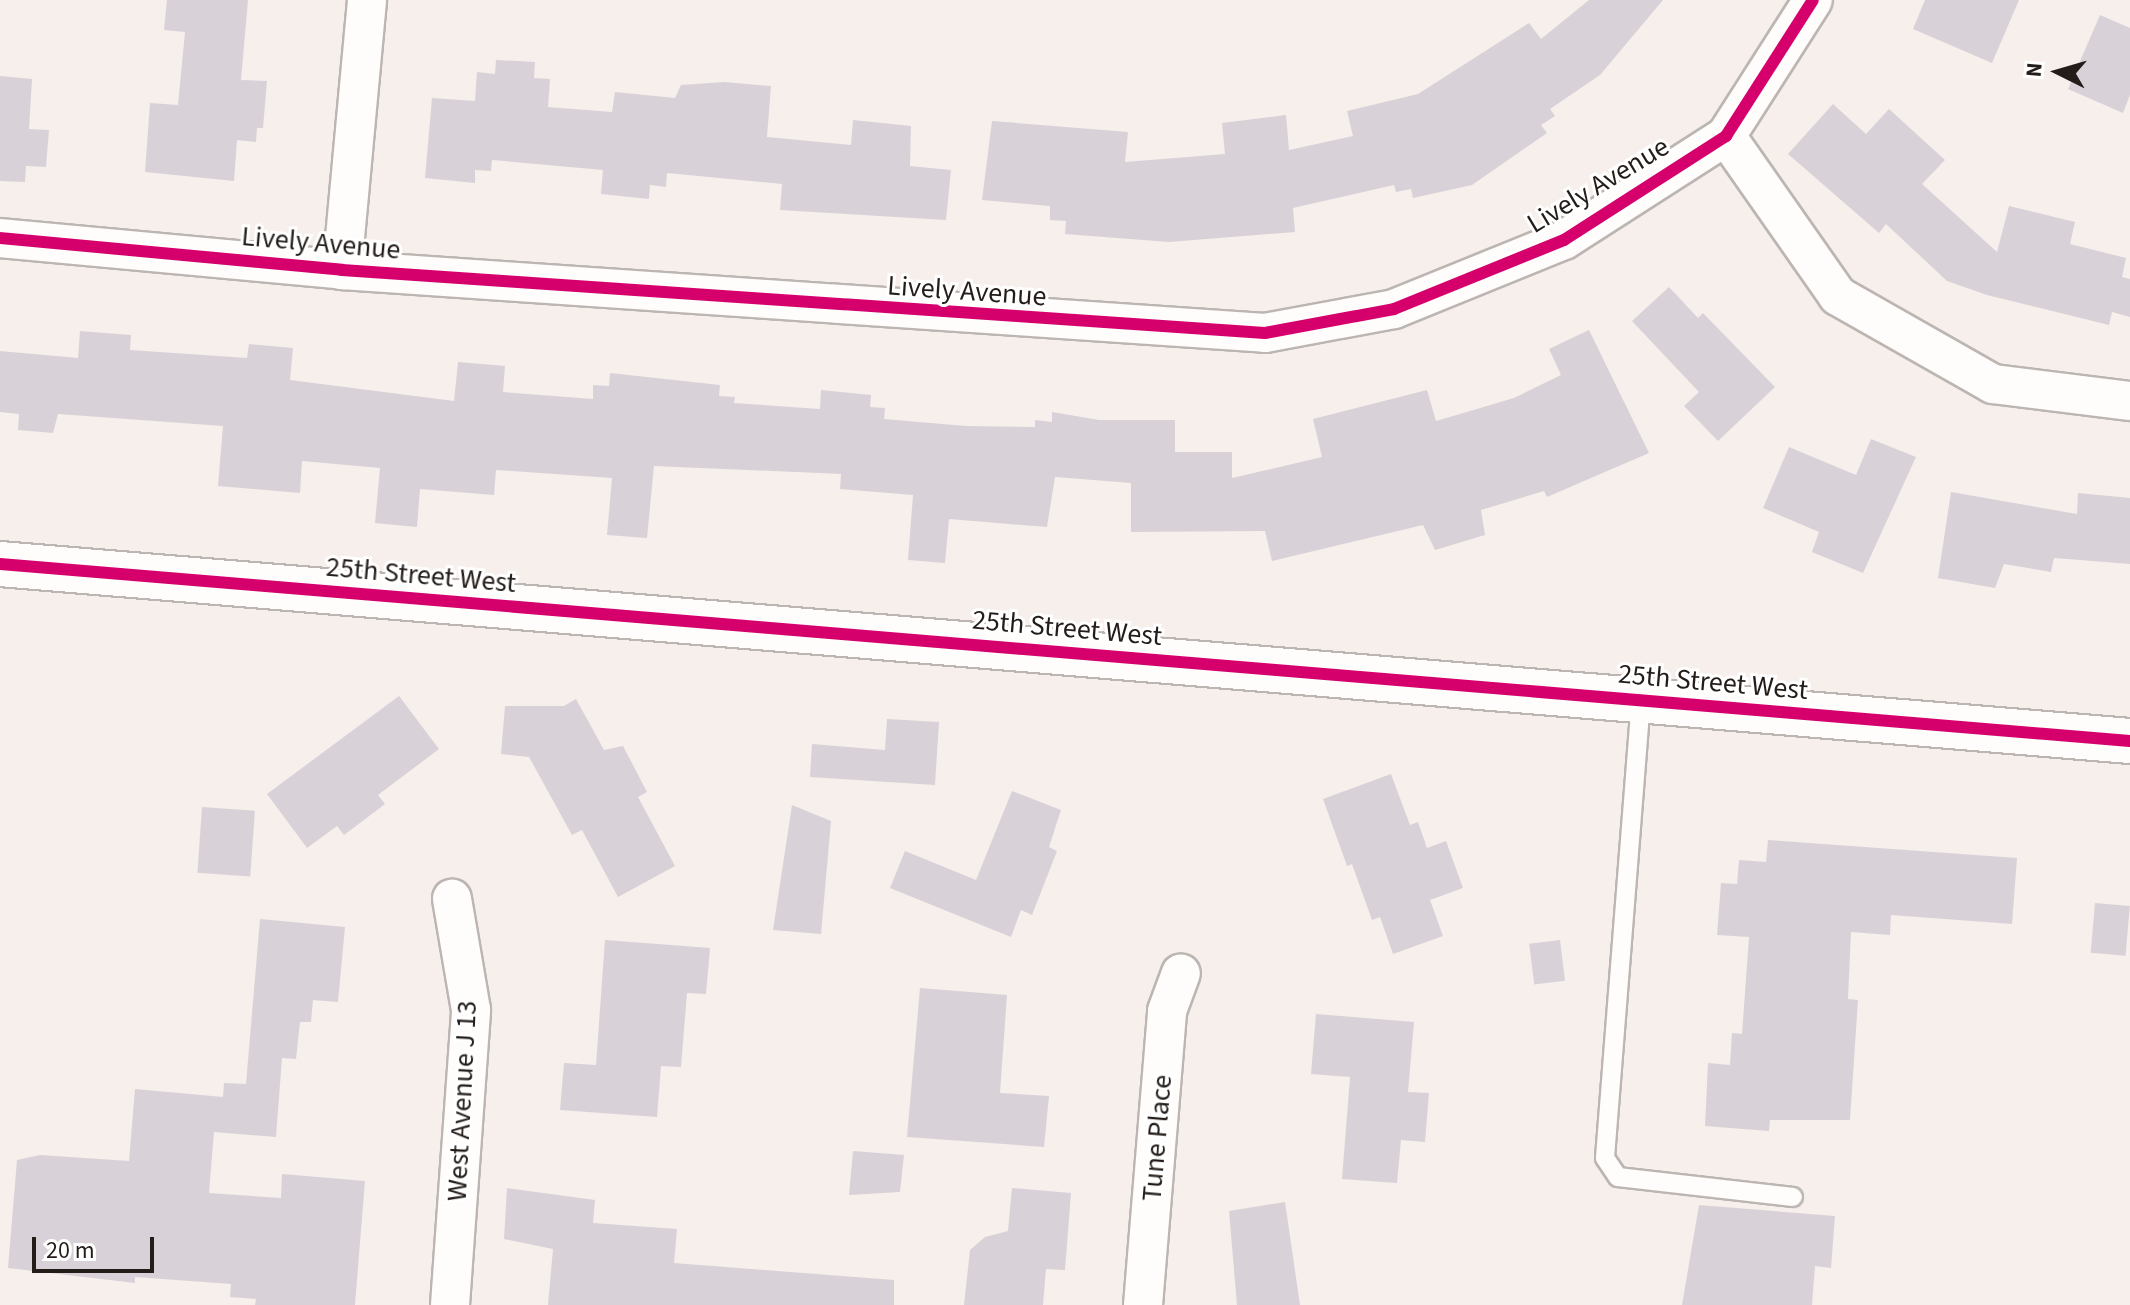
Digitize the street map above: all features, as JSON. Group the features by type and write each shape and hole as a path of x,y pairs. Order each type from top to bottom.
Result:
{"street":[{"path":"342,270 367,0"},
{"name":"Lively Avenue","path":"0,238 342,270 1265,333 1394,309 1564,240 1726,136 1813,0"},
{"path":"1726,136 1838,296 1993,384 2130,401"},
{"name":"25th Street West","path":"0,564 2130,741"},
{"name":"West Avenue J 13","path":"450,1305 471,1010 452,899"},
{"name":"Tune Place","path":"1143,1305 1167,1011 1181,973"}],"lane":[{"path":"1641,700 1605,1158 1618,1177 1793,1197"}],"building":[{"path":"167,0 248,0 241,80 267,81 263,128 257,128 256,142 237,140 234,181 145,172 150,103 178,105 185,32 164,30"},
{"path":"1589,0 1663,0 1600,75 1550,109 1555,116 1541,125 1547,133 1472,185 1413,198 1411,189 1396,192 1394,185 1293,208 1295,232 1169,242 1065,234 1066,221 1050,220 1050,206 982,200 992,121 1128,132 1125,162 1225,154 1222,123 1286,115 1289,150 1353,136 1347,111 1418,94 1529,23 1541,39"},
{"path":"1925,0 2019,0 1992,63 1913,29"},
{"path":"2100,15 2130,28 2130,95 2123,113 2068,89"},
{"path":"496,60 535,62 534,78 550,79 548,107 612,112 615,92 675,98 681,85 724,82 771,86 767,137 851,145 853,120 911,126 910,166 951,170 946,220 780,210 782,184 667,173 666,187 650,185 649,199 601,194 603,170 492,160 491,171 475,170 475,183 425,178 432,98 475,101 477,72 495,74"},
{"path":"0,76 32,79 29,129 49,130 46,167 26,166 25,182 0,181"},
{"path":"1833,104 1866,134 1889,109 1945,160 1922,184 1997,252 2009,206 2075,222 2070,244 2126,258 2122,277 2130,279 2130,317 2112,312 2109,325 1987,295 1947,281 1886,224 1879,233 1788,154"},
{"path":"1669,287 1698,318 1703,313 1775,387 1718,441 1684,406 1699,392 1632,321"},
{"path":"1589,330 1649,453 1547,497 1544,491 1481,510 1485,535 1435,550 1423,525 1272,561 1265,531 1131,532 1131,483 1055,477 1047,527 949,519 945,563 908,560 913,495 840,489 841,474 654,466 647,538 607,535 612,478 496,470 494,495 420,489 417,527 375,523 380,468 302,461 300,493 218,486 223,426 58,414 53,433 18,430 19,414 0,412 0,351 78,358 80,331 131,335 130,350 247,358 249,344 293,348 290,380 454,401 458,362 505,366 503,392 593,399 593,385 609,386 610,373 720,385 719,396 735,397 734,403 820,409 821,390 871,395 870,407 885,408 884,419 966,426 1035,427 1035,420 1052,422 1052,412 1099,420 1175,420 1175,452 1232,452 1232,478 1322,457 1313,419 1427,390 1436,421 1514,398 1561,375 1549,349"},
{"path":"1871,439 1916,457 1863,573 1812,552 1819,532 1763,508 1789,447 1856,475"},
{"path":"1951,492 2077,514 2078,493 2130,498 2130,564 2054,558 2051,572 2004,564 1995,588 1938,578"},
{"path":"399,696 439,749 378,795 385,804 344,835 337,826 307,848 267,794"},
{"path":"576,699 604,750 623,746 647,792 638,797 675,866 618,897 582,830 572,835 529,757 501,754 505,706 564,706"},
{"path":"887,719 939,722 935,785 810,777 812,744 885,750"},
{"path":"1391,774 1410,825 1418,822 1427,848 1446,841 1463,888 1430,900 1443,936 1393,954 1380,917 1372,920 1352,864 1347,866 1323,799"},
{"path":"1012,791 1061,810 1049,847 1057,851 1032,915 1021,910 1011,937 890,888 905,851 976,880"},
{"path":"792,805 831,821 821,934 773,930"},
{"path":"202,807 255,811 250,877 197,873"},
{"path":"1768,840 2017,858 2012,924 1891,915 1890,935 1851,932 1848,999 1858,1000 1850,1120 1770,1120 1769,1131 1705,1126 1708,1063 1730,1065 1732,1033 1742,1034 1749,937 1717,935 1721,883 1737,884 1739,860 1766,862"},
{"path":"2095,903 2130,906 2126,956 2091,953"},
{"path":"260,919 345,927 338,1002 313,1000 311,1022 300,1022 296,1059 282,1058 276,1137 214,1132 209,1193 281,1198 282,1174 365,1181 355,1305 255,1305 256,1299 230,1297 231,1284 135,1277 135,1283 8,1268 17,1160 40,1155 129,1161 135,1089 223,1097 224,1083 246,1084"},
{"path":"605,940 710,948 706,994 687,993 681,1067 661,1066 657,1117 560,1110 564,1063 596,1065"},
{"path":"1560,940 1565,981 1534,984 1529,944"},
{"path":"920,988 1007,995 1000,1093 1049,1096 1044,1147 907,1137"},
{"path":"1316,1014 1414,1022 1408,1092 1429,1093 1425,1142 1401,1140 1397,1183 1342,1179 1350,1077 1311,1074"},
{"path":"853,1151 904,1155 900,1192 849,1195"},
{"path":"507,1188 595,1200 593,1223 677,1229 674,1263 894,1280 894,1305 548,1305 553,1249 504,1239"},
{"path":"1012,1188 1071,1193 1065,1270 1046,1269 1043,1305 964,1305 970,1250 985,1237 1008,1231"},
{"path":"1285,1202 1300,1305 1237,1305 1229,1211"},
{"path":"1699,1205 1835,1216 1831,1268 1815,1266 1812,1305 1682,1305"}],"cycle path":[{"path":"0,238 342,270 1265,333 1394,309 1564,240 1726,136 1813,0"},
{"path":"0,564 2130,741"}]}
